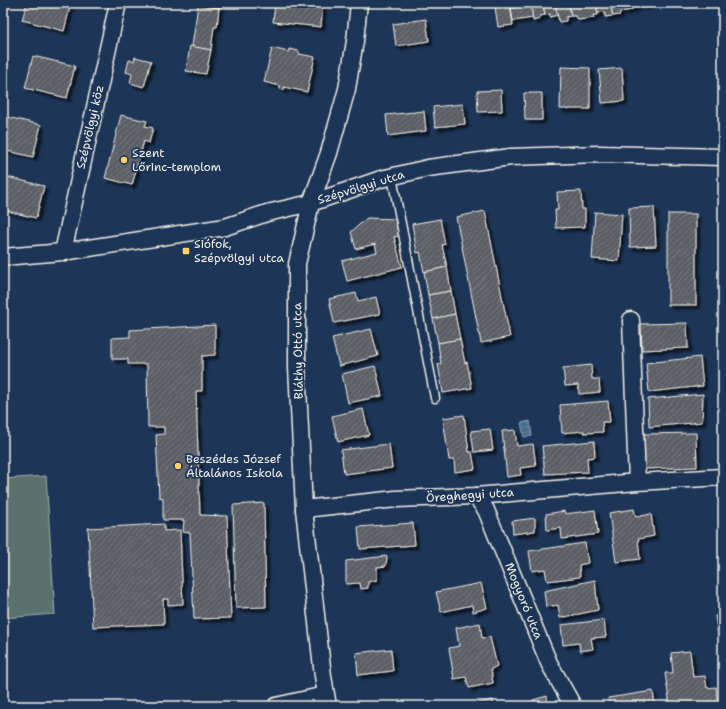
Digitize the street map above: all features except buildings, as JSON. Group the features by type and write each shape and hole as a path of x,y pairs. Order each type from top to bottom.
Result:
{"street":[{"name":"Szépvölgyi köz","path":"63,252 118,3"},
{"name":"Bláthy Ottó utca","path":"327,701 304,509 297,367 297,264 311,203 329,153 347,89 359,3"},
{"name":"Szépvölgyi utca","path":"3,257 63,252 225,227 267,213 311,203 392,177 428,168 511,157 599,154 723,157"},
{"path":"631,320 637,482"},
{"name":"Öreghegyi utca","path":"304,509 396,499 476,496 637,482 723,477"},
{"name":"Mogyoró utca","path":"476,496 486,510 549,663 573,706"},
{"path":"276,706 327,701"}],"lane":[{"path":"392,177 435,398"}],"green space":[{"path":"46,476 55,614 3,618 3,479"}],"water":[{"path":"530,421 532,436 524,437 521,423"}],"place":[{"name":"Szent Lőrinc-templom","path":"124,160"},
{"name":"Siófok, Szépvölgyi utca","path":"186,251"},
{"name":"Beszédes József Általános Iskola","path":"178,466"}]}
